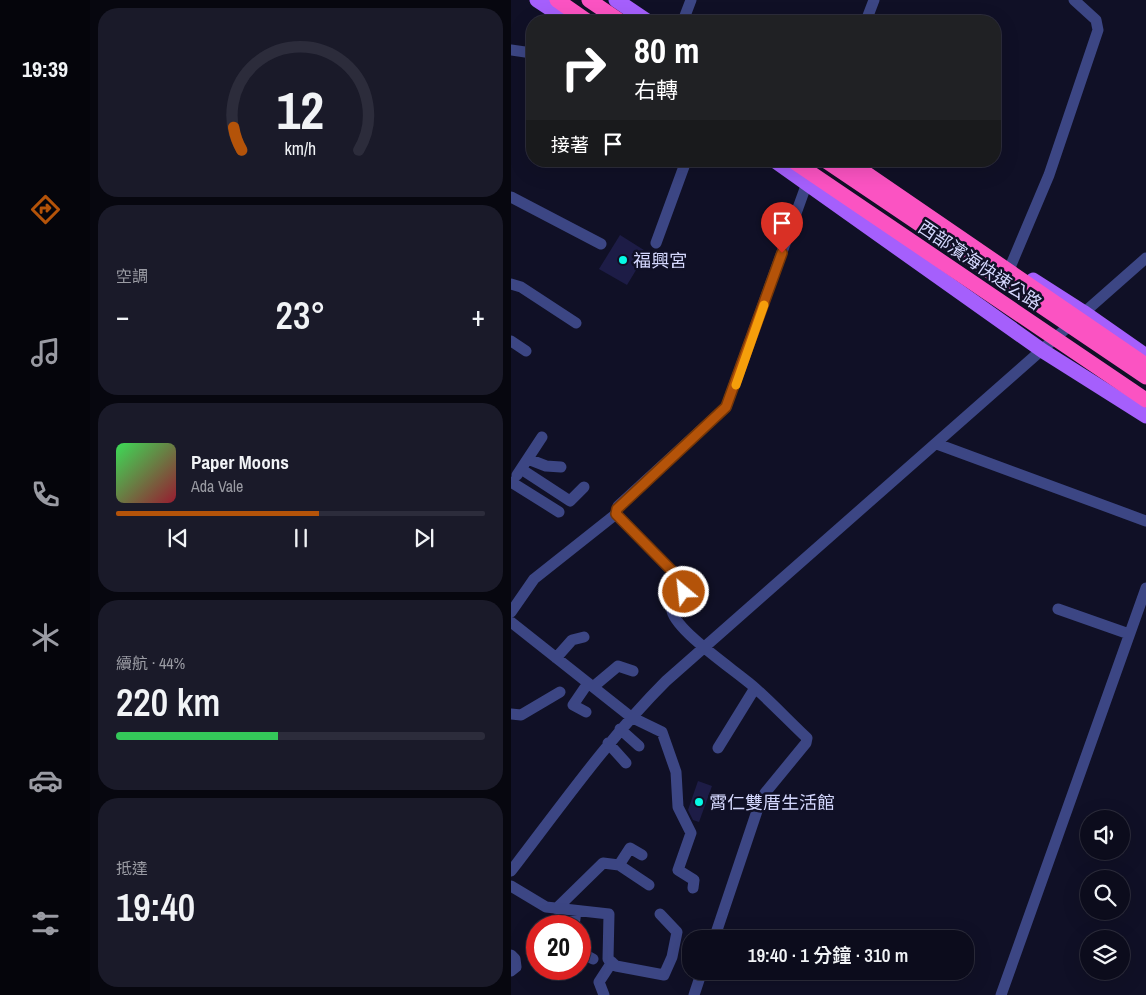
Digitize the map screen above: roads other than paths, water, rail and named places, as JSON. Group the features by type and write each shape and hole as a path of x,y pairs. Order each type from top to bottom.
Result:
{"highway":[{"path":"557,0 578,15"},
{"path":"589,0 611,15"},
{"name":"西部濱海快速公路","path":"802,167 1146,400"},
{"name":"西部濱海快速公路","path":"836,167 1146,377"},
{"path":"857,167 1146,365"},
{"path":"823,193 1111,389 1146,410"}],"main road":[{"path":"537,0 560,15"},
{"path":"566,0 585,15"},
{"path":"582,0 604,15"},
{"path":"617,0 638,15"},
{"path":"784,167 1046,346 1146,406"},
{"path":"792,167 1146,416"},
{"path":"846,167 1146,372"},
{"path":"857,167 1083,312 1146,356"}],"street":[{"path":"685,15 691,0"},
{"path":"869,15 874,0"},
{"path":"1011,265 1049,176 1098,30 1096,20 1074,0"},
{"path":"511,50 526,52"},
{"path":"656,243 684,167"},
{"path":"511,612 534,579 616,514 618,506 726,407 807,183"},
{"path":"511,198 601,244"},
{"path":"511,871 608,743 631,716 705,648 1146,258"},
{"path":"511,284 521,287 576,324"},
{"path":"511,341 526,352"},
{"path":"542,438 511,482 559,512"},
{"path":"937,444 1146,521"},
{"path":"528,459 546,466 561,467"},
{"path":"521,469 570,501 584,487"},
{"path":"616,514 684,583 684,592 671,612 673,617 705,648 755,688 807,738 806,743 765,793 759,805 716,930"},
{"path":"1001,995 1129,634 1142,607 1146,588"},
{"path":"1058,609 1129,634"},
{"path":"511,622 631,716 661,732 676,772 678,807 691,833 678,870 693,880 693,888"},
{"path":"556,658 572,640 584,637"},
{"path":"586,712 573,705 591,685 618,666 633,671"},
{"path":"718,748 755,688"},
{"path":"511,714 521,715 560,692"},
{"path":"620,729 639,746"},
{"path":"608,743 625,763"},
{"path":"619,865 630,848 642,855"},
{"path":"556,909 603,863 619,865 649,885"},
{"path":"511,886 546,908 609,914 608,959 616,966 664,975 672,957 677,932 660,914"},
{"path":"576,911 576,915"},
{"path":"511,955 515,960 516,967 511,971"},
{"path":"604,995 599,982 612,962"},
{"path":"694,995 699,980"}],"place":[{"name":"福興宮","path":"623,260"},
{"name":"霄仁雙厝生活館","path":"699,802"}]}
